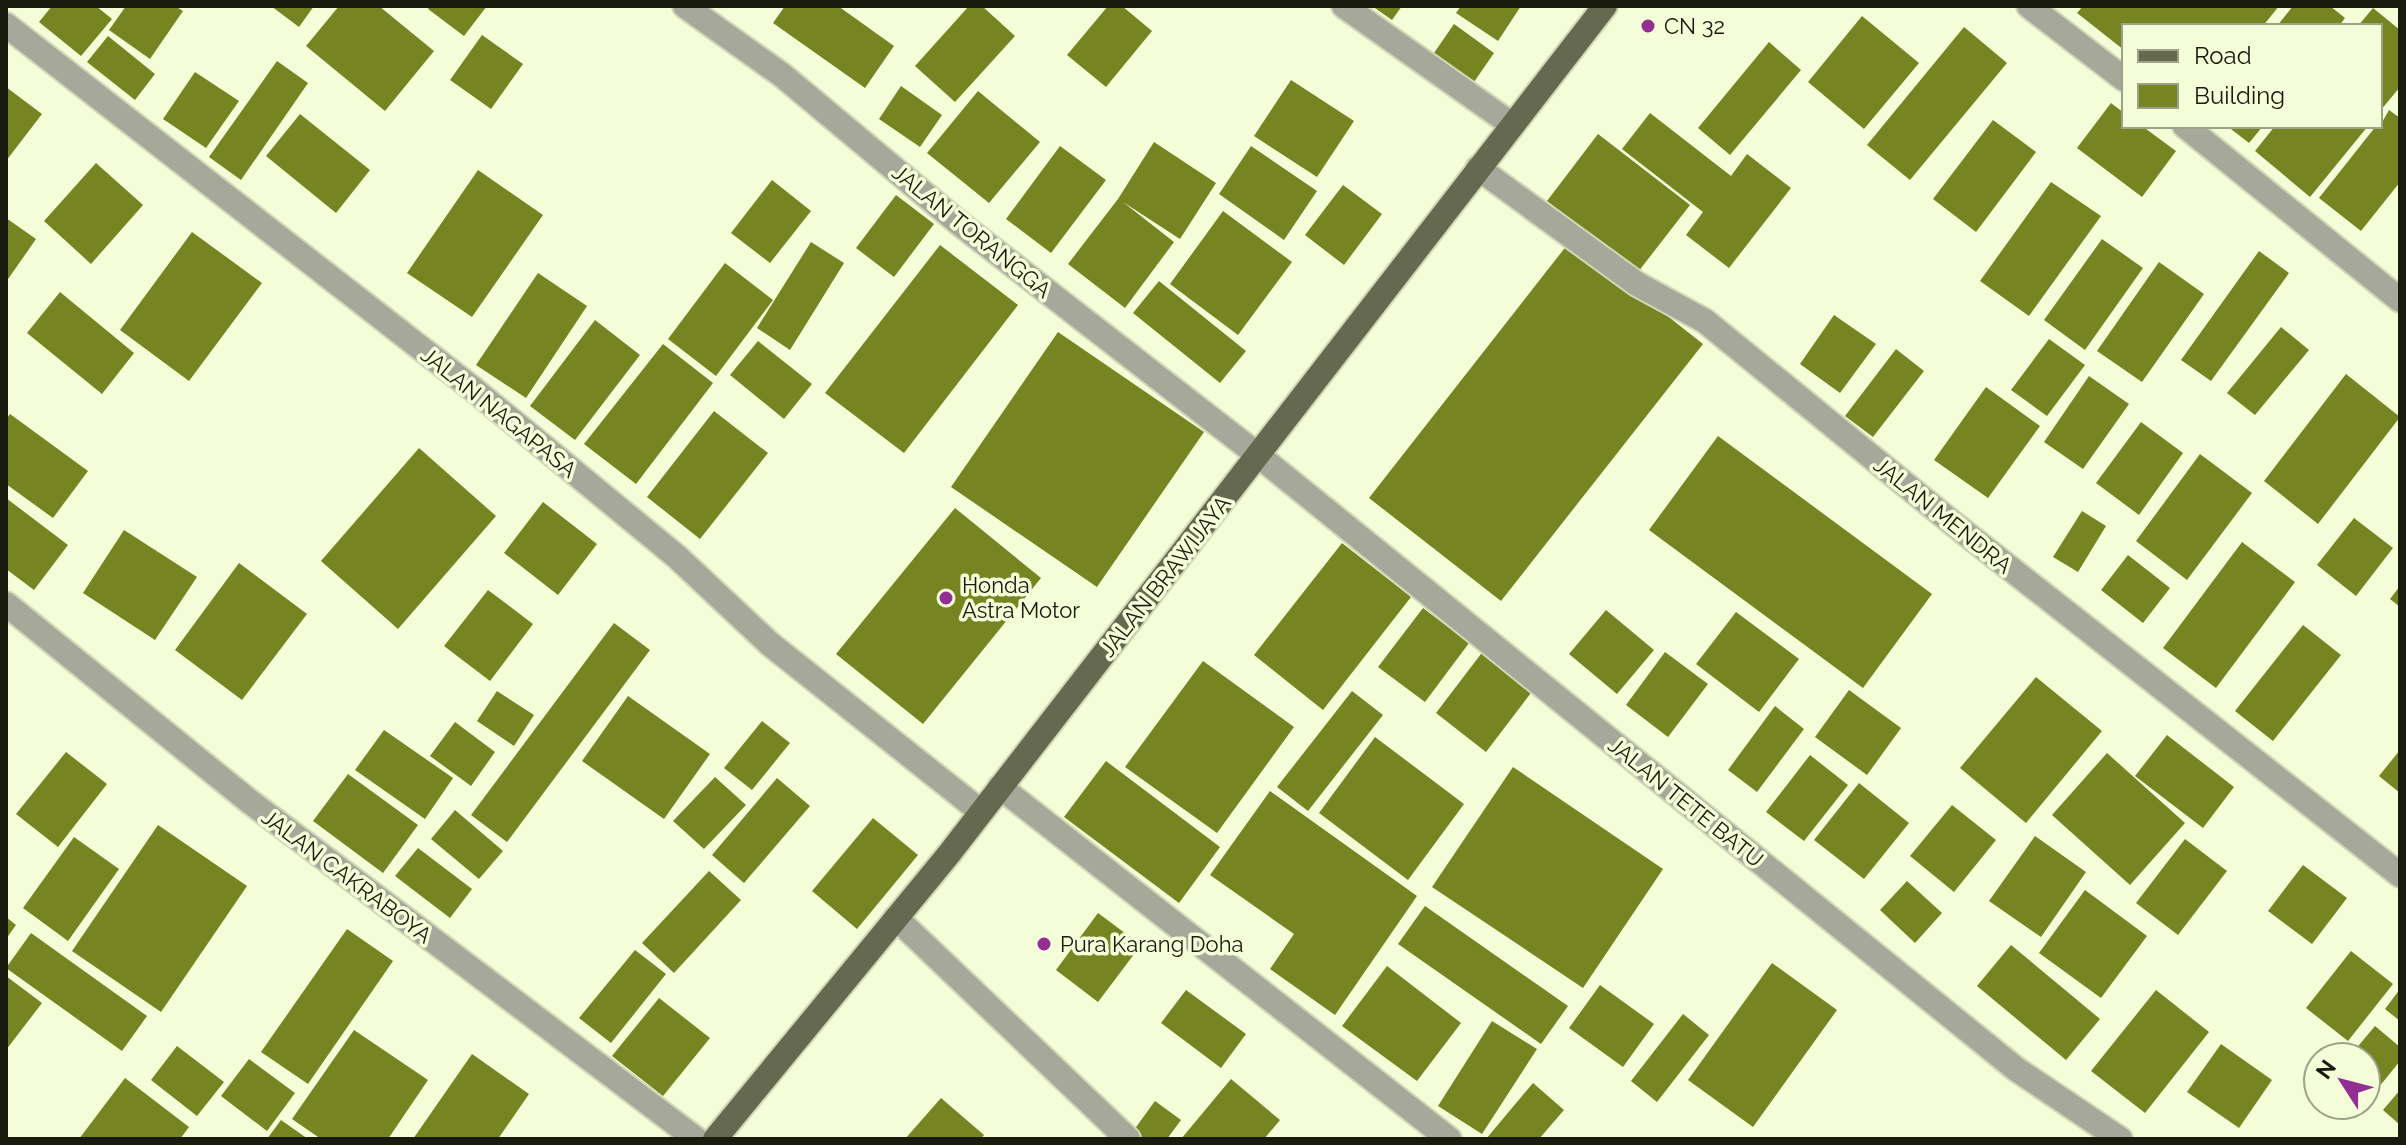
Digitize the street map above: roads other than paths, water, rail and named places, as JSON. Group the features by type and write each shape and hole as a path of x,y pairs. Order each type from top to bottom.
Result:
{"main road":[{"name":"JALAN BRAWIJAYA","path":"715,1139 1000,787 1605,6"}],"street":[{"name":"JALAN TORANGGA","path":"685,6 782,75 959,223 1259,456"},
{"path":"1344,6 1511,124"},
{"path":"2029,6 2122,77"},
{"name":"JALAN NAGAPASA","path":"6,25 472,388 676,556 770,644 980,811"},
{"path":"2187,128 2400,300"},
{"name":"JALAN MENDRA","path":"1478,168 1637,284 1705,321 1955,525 2400,875"},
{"name":"JALAN TETE BATU","path":"1259,456 2016,1069 2120,1139"},
{"name":"JALAN CAKRABOYA","path":"6,604 249,801 696,1139"},
{"path":"1000,787 1449,1139"},
{"path":"896,918 1128,1139"}],"place":[{"name":"CN 32","path":"1648,26"},
{"name":"Honda Astra Motor","path":"946,598"},
{"name":"Pura Karang Doha","path":"1044,944"}]}
